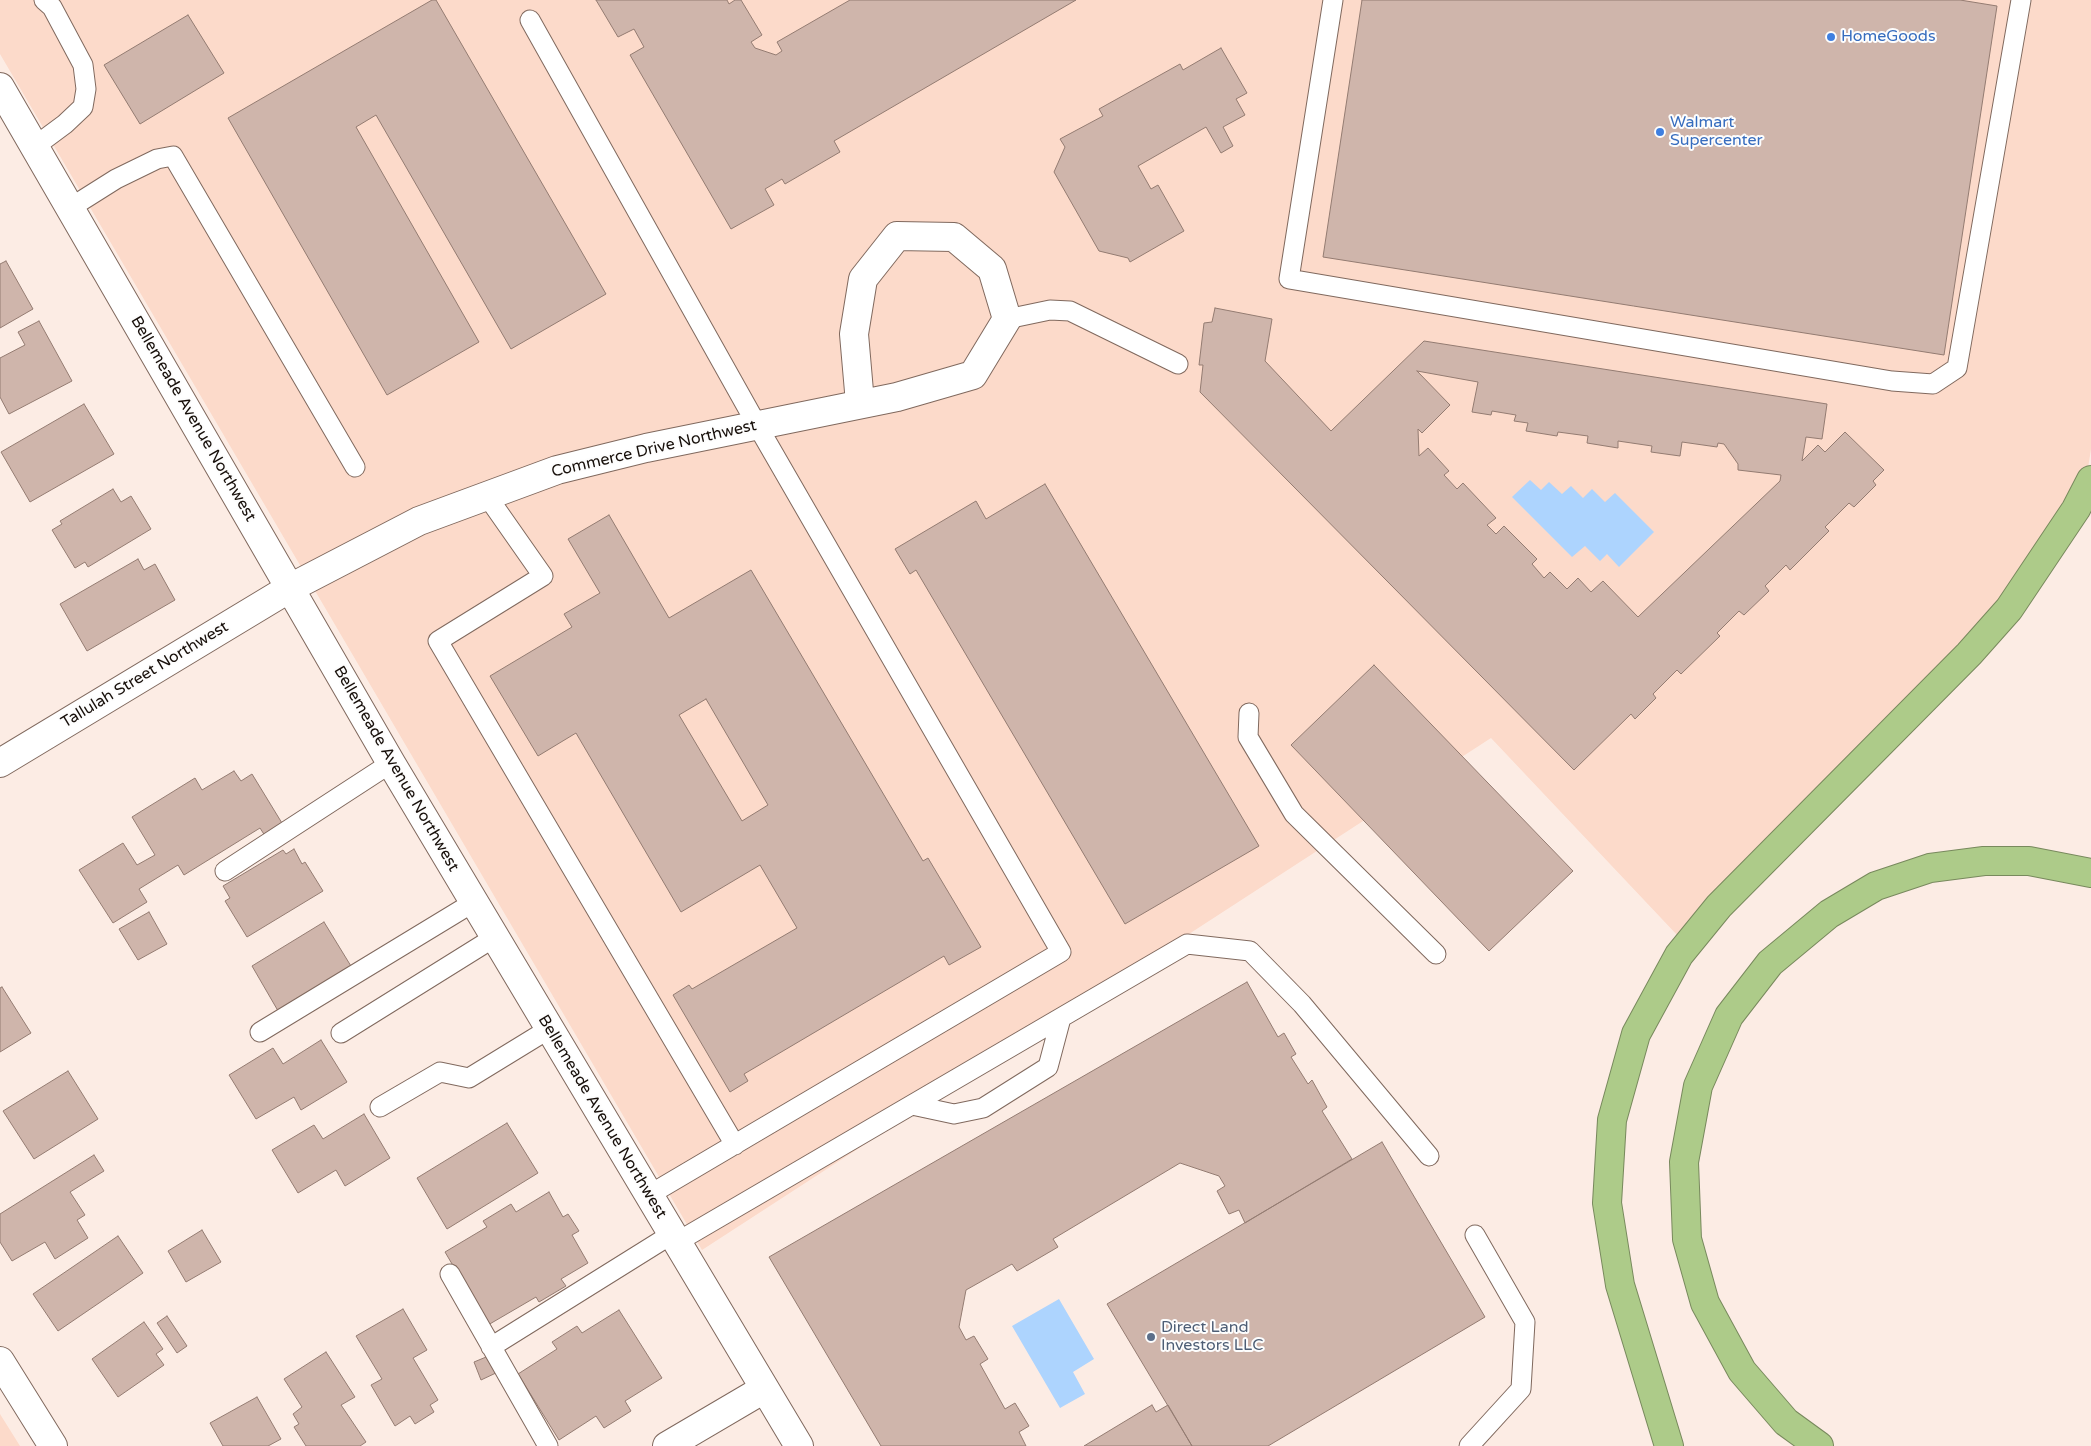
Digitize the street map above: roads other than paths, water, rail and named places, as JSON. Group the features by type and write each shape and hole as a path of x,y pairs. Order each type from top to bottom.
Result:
{"highway":[{"path":"1669,1446 1620,1285 1607,1202 1612,1120 1636,1034 1679,955 1719,906 1969,654 2009,609 2076,509 2091,480"},
{"path":"1819,1446 1786,1422 1742,1372 1705,1303 1687,1239 1684,1162 1694,1105 1698,1086 1729,1016 1770,963 1829,914 1876,886 1930,868 1984,861 2029,861 2091,873"}],"street":[{"name":"Bellemeade Avenue Northwest","path":"0,87 391,763 799,1446"},
{"path":"860,403 854,334 863,279 897,236 954,237 992,269 1007,318"},
{"name":"Commerce Drive Northwest","path":"290,588 419,521 557,470 646,448 897,396 973,376 1007,318"},
{"name":"Tallulah Street Northwest","path":"0,762 290,588"},
{"path":"0,1361 52,1446"},
{"path":"667,1446 764,1389"}],"lane":[{"path":"34,146 83,107 86,89 83,65 52,7 44,0"},
{"path":"1333,0 1289,279 1892,382 1933,384 1957,368 2021,0"},
{"path":"530,20 757,425 1061,952 649,1195"},
{"path":"70,208 116,179 157,159 174,156 355,467"},
{"path":"1007,318 1050,310 1070,312 1178,364"},
{"path":"487,496 543,576 438,641 735,1145"},
{"path":"1249,713 1248,737 1294,814 1436,954"},
{"path":"225,872 391,763"},
{"path":"260,1032 474,902"},
{"path":"341,1033 495,937"},
{"path":"492,1347 675,1238 912,1104 1187,944 1250,951 1302,1004 1429,1156"},
{"path":"912,1104 954,1114 983,1108 1048,1067 1061,1018"},
{"path":"380,1107 440,1072 469,1078 550,1029"},
{"path":"1469,1446 1521,1389 1525,1322 1475,1234"},
{"path":"450,1274 548,1446"}],"water":[{"path":"1530,480 1541,490 1549,482 1562,494 1571,486 1583,498 1592,489 1605,502 1615,493 1654,532 1619,567 1607,554 1600,561 1585,546 1572,557 1512,497"},
{"path":"1059,1299 1094,1359 1073,1372 1085,1394 1060,1408 1012,1326"}],"place":[{"name":"HomeGoods","path":"1831,37"},
{"name":"Walmart Supercenter","path":"1660,132"},
{"name":"Direct Land Investors LLC","path":"1151,1337"}]}
